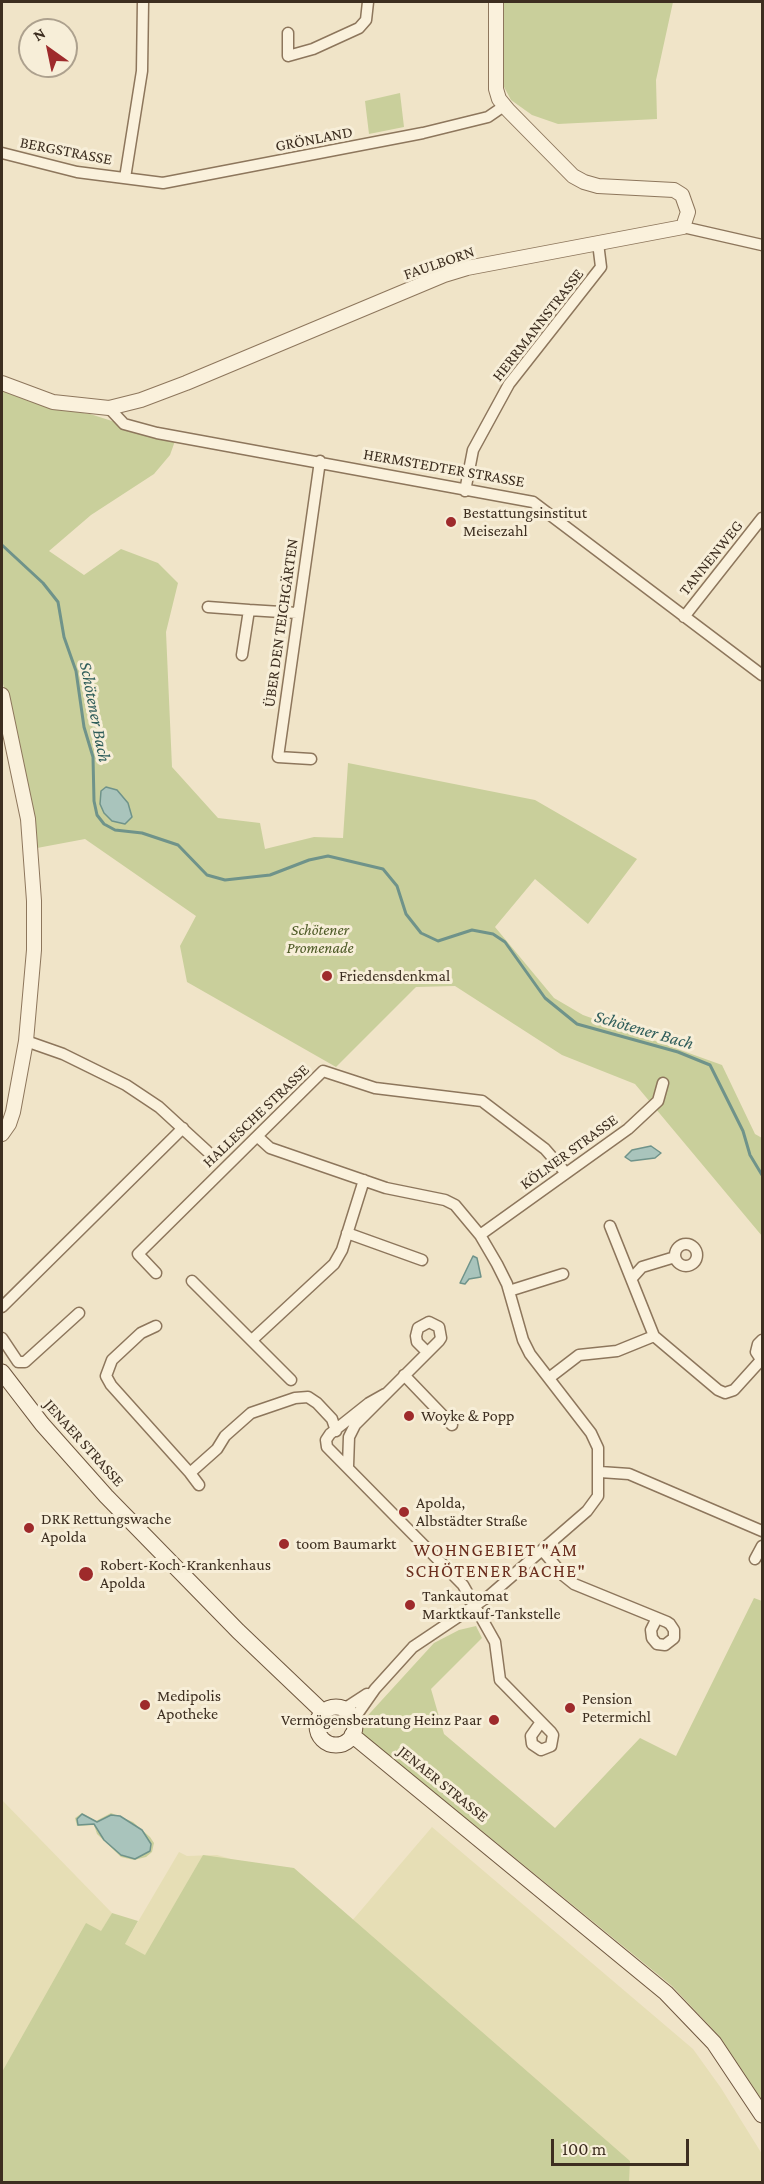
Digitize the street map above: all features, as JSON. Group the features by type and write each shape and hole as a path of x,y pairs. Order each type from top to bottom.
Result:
{"main road":[{"name":"JENAER STRASSE","path":"2,1372 42,1424 106,1496 238,1631 323,1712"},
{"path":"334,1707 349,1714 352,1735 340,1744 326,1742 319,1734 317,1725 323,1712 334,1707"},
{"name":"JENAER STRASSE","path":"352,1735 666,1993 700,2025 743,2083 762,2115"}],"street":[{"path":"125,178 142,71 143,2"},
{"path":"288,33 288,56 313,49 359,28 366,20 368,2"},
{"path":"496,2 496,88 504,105 573,176 584,182 598,186 674,190 682,195 688,212 683,227"},
{"name":"GRÖNLAND","path":"125,178 164,183 175,181 423,133 489,117 504,105"},
{"name":"BERGSTRASSE","path":"2,153 77,172 125,178"},
{"name":"FAULBORN","path":"109,408 141,400 444,275 683,227 762,245"},
{"name":"HERRMANNSTRASSE","path":"465,491 473,450 509,384 601,267 598,243"},
{"path":"2,382 53,402 109,408"},
{"name":"HERMSTEDTER STRASSE","path":"109,408 124,424 157,433 320,461 465,491 533,502 762,675"},
{"name":"ÜBER DEN TEICHGÄRTEN","path":"311,759 278,757 320,461"},
{"name":"TANNENWEG","path":"684,617 762,518"},
{"name":"ÜBER DEN TEICHGÄRTEN","path":"208,607 297,613"},
{"path":"242,655 249,610"},
{"path":"2,695 28,819 34,901 34,950 26,1041 13,1112 2,1134"},
{"path":"26,1041 63,1054 110,1076 159,1107 207,1151"},
{"name":"HALLESCHE STRASSE","path":"156,1273 138,1254 323,1071 375,1088 482,1101 545,1149 565,1172"},
{"name":"KÖLNER STRASSE","path":"480,1235 491,1230 565,1172 575,1169 651,1109 662,1093 663,1083"},
{"path":"2,1307 183,1128"},
{"path":"258,1137 270,1148 364,1180 455,1204 480,1235 509,1291 523,1340 591,1433 598,1448 600,1472 598,1496 587,1511 543,1551 475,1606 413,1647 349,1714"},
{"path":"252,1340 334,1264 342,1250 364,1180"},
{"path":"610,1226 633,1277 654,1336 718,1390 725,1393 735,1389 762,1360 756,1348 762,1340"},
{"path":"346,1233 422,1260"},
{"path":"633,1277 642,1267 675,1257"},
{"path":"509,1291 563,1274"},
{"path":"192,1281 291,1380"},
{"path":"2,1338 18,1362 25,1362 79,1313"},
{"path":"156,1326 141,1333 112,1360 106,1376 111,1385 199,1485"},
{"path":"549,1378 579,1355 617,1351 654,1336"},
{"path":"348,1466 350,1437 355,1425 427,1352"},
{"path":"404,1375 452,1425"},
{"path":"385,1394 359,1410 327,1437 326,1444 463,1585 495,1642 500,1680 542,1722"},
{"path":"190,1473 217,1449 225,1436 251,1413 295,1398 308,1397 317,1403 332,1419 336,1431"},
{"path":"336,1431 344,1432 350,1437"},
{"path":"600,1472 629,1474 762,1528"},
{"path":"755,1559 762,1546"},
{"path":"543,1551 574,1584 657,1618"}],"shaded area":[{"path":"2,1800 112,1913 2,2102"},
{"path":"432,1827 693,2049 721,2088 762,2154 762,2182 2,2182 2,2153 179,1852 187,1856 217,1855 277,1872 345,1929"}],"green space":[{"path":"503,2 673,2 656,80 657,119 558,124 532,115 511,100 503,85"},
{"path":"400,93 404,127 369,134 365,101"},
{"name":"Schötener Promenade","path":"2,390 50,408 90,414 175,441 170,455 154,474 91,515 49,551 84,575 121,549 158,563 178,583 166,632 172,767 218,818 260,823 265,849 314,837 343,838 348,763 535,800 637,859 588,924 535,879 495,927 554,998 583,1015 722,1065 755,1134 762,1138 762,1236 635,1084 562,1055 455,986 416,987 336,1067 187,982 180,946 196,916 85,839 37,848 22,757 2,680"},
{"path":"754,1598 762,1601 762,2100 720,2037 672,1986 363,1734 360,1724 434,1643 459,1630 476,1626 482,1638 431,1689 444,1734 555,1828 640,1738 676,1756"},
{"path":"82,1813 96,1821 111,1813 133,1822 154,1843 152,1852 146,1857 134,1860 121,1857 97,1834 94,1825 77,1826 75,1818"},
{"path":"203,1855 294,1868 630,2161 629,2182 2,2182 2,2072 86,1923 101,1931 112,1913 138,1921 125,1944 145,1955"}],"water":[{"path":"106,787 117,790 128,803 132,817 125,824 112,821 104,813 100,804 101,791"},
{"path":"651,1146 661,1153 655,1158 631,1161 625,1157 632,1150"},
{"path":"473,1256 477,1258 481,1277 469,1279 465,1284 460,1283"},
{"path":"82,1814 97,1822 111,1815 120,1816 142,1830 151,1844 150,1851 135,1859 121,1855 104,1840 94,1824 78,1825 77,1819"}],"waterway":[{"name":"Schötener Bach","path":"2,545 43,583 58,602 64,637 76,671 84,727 93,757 94,801 97,815 104,824 115,830 142,833 178,845 207,875 225,880 270,875 309,860 328,856 383,869 397,886 406,914 421,933 438,941 472,930 493,934 505,942 545,998 577,1024 678,1052 710,1065 743,1131 750,1155 762,1175"}],"place":[{"name":"Bestattungsinstitut Meisezahl","path":"451,522"},
{"name":"Friedensdenkmal","path":"327,976"},
{"name":"Woyke & Popp","path":"409,1416"},
{"name":"Apolda, Albstädter Straße","path":"404,1512"},
{"name":"DRK Rettungswache Apolda","path":"29,1528"},
{"name":"toom Baumarkt","path":"284,1544"},
{"name":"Robert-Koch-Krankenhaus Apolda","path":"86,1574"},
{"name":"Tankautomat Marktkauf-Tankstelle","path":"410,1605"},
{"name":"Medipolis Apotheke","path":"145,1705"},
{"name":"Pension Petermichl","path":"570,1708"},
{"name":"Vermögensberatung Heinz Paar","path":"494,1720"}],"district":[{"name":"WOHNGEBIET \"AM SCHÖTENER BACHE\"","path":"496,1560"}]}
